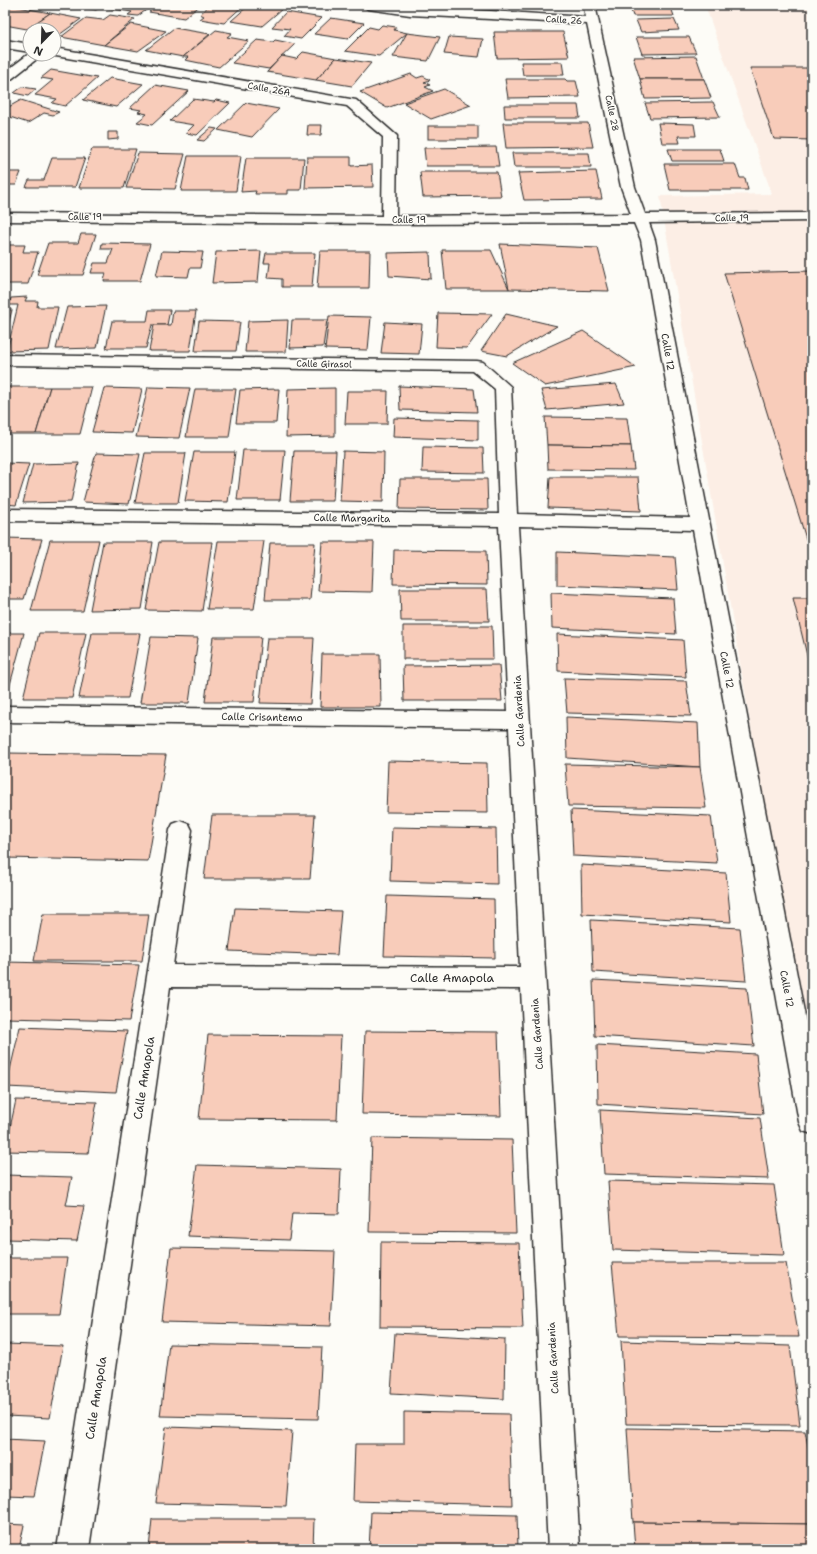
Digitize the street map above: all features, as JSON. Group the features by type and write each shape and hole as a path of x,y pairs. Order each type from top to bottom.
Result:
{"street":[{"name":"Calle 26","path":"368,5 410,12 592,22"},
{"name":"Calle 28","path":"589,5 628,186 640,220"},
{"path":"5,44 22,47"},
{"name":"Calle 26A","path":"62,53 351,103 390,136 389,220"},
{"path":"5,78 26,62"},
{"name":"Calle 19","path":"5,217 389,220 812,218"},
{"name":"Calle 12","path":"640,220 648,240 812,1122"},
{"name":"Calle Girasol","path":"5,360 477,366 503,387 508,520"},
{"name":"Calle Margarita","path":"5,515 508,520 700,524"},
{"name":"Calle Gardenia","path":"508,520 564,1549"},
{"name":"Calle Crisantemo","path":"5,714 520,720"},
{"path":"160,976 181,830"},
{"name":"Calle Amapola","path":"73,1549 160,976 533,978"}],"shaded area":[{"path":"705,5 812,5 812,1084 660,196 772,194"}],"building":[{"path":"70,5 103,5 96,10"},
{"path":"103,5 153,5 138,16 128,15 132,12 101,7"},
{"path":"158,5 201,5 184,18 149,12"},
{"path":"210,5 244,5 224,23 200,19 204,16 200,14"},
{"path":"249,5 282,9 262,26 231,21"},
{"path":"459,5 488,5 488,8"},
{"path":"559,5 560,7 521,6"},
{"path":"629,5 670,5 674,16 633,16"},
{"path":"13,6 50,13 37,22 22,22 22,28 5,25 5,12"},
{"path":"286,12 322,18 301,39 284,36 290,29 272,27"},
{"path":"50,13 81,19 62,33 62,22 37,22"},
{"path":"110,15 135,19 104,45 62,37 86,18 103,20"},
{"path":"331,18 364,23 348,39 314,34"},
{"path":"674,19 679,30 641,32 636,20"},
{"path":"131,24 166,31 138,51 104,45"},
{"path":"382,25 396,27 394,30 407,33 379,56 345,51 369,27 378,29"},
{"path":"174,28 210,34 183,57 146,50"},
{"path":"216,30 232,33 227,37 249,41 219,67 185,60 188,57 183,57"},
{"path":"494,32 563,32 569,57 497,58"},
{"path":"407,33 440,37 428,61 393,57"},
{"path":"449,37 483,39 479,57 444,54"},
{"path":"636,37 689,37 696,53 642,54"},
{"path":"257,40 273,42 275,40 295,44 269,69 232,63"},
{"path":"303,52 336,58 316,80 267,72 282,56 296,59"},
{"path":"696,56 704,79 640,79 633,57"},
{"path":"336,58 371,63 352,86 316,80"},
{"path":"521,62 562,62 564,75 523,75"},
{"path":"750,68 812,68 812,140 774,139"},
{"path":"51,70 97,78 65,106 52,103 57,99 35,95 53,80 41,78"},
{"path":"411,74 417,78 423,76 430,80 424,82 430,85 425,87 433,91 387,108 360,92"},
{"path":"110,78 143,84 116,107 83,100"},
{"path":"505,79 565,79 567,81 576,81 580,97 508,98"},
{"path":"640,79 704,79 711,98 645,99"},
{"path":"155,85 189,91 152,125 137,122 147,114 138,112 141,110 130,108"},
{"path":"22,87 36,89 28,96 14,93"},
{"path":"444,89 471,105 431,119 404,103"},
{"path":"193,99 214,102 216,100 230,103 197,135 186,133 194,125 170,121"},
{"path":"21,100 59,112 53,115 44,113 28,123 7,116 10,114 5,113 5,109"},
{"path":"713,102 720,117 650,118 645,103"},
{"path":"246,103 279,109 252,137 218,130"},
{"path":"504,105 578,105 580,118 505,118"},
{"path":"503,123 588,123 593,147 506,148"},
{"path":"658,123 694,124 696,136 678,136 680,143 662,143"},
{"path":"308,125 322,125 321,135 307,135"},
{"path":"428,126 478,126 478,139 428,139"},
{"path":"211,128 217,129 204,141 197,140"},
{"path":"108,132 118,132 118,139 108,140"},
{"path":"496,147 499,166 426,166 424,148"},
{"path":"92,149 136,149 124,188 79,188"},
{"path":"668,149 720,149 724,161 672,161"},
{"path":"138,153 185,154 175,189 126,188"},
{"path":"512,153 589,153 591,167 514,167"},
{"path":"188,156 241,156 236,191 181,191"},
{"path":"307,157 351,157 351,166 372,165 373,187 305,188"},
{"path":"52,158 85,158 75,187 26,187 29,180 44,180"},
{"path":"246,158 304,158 301,190 288,190 288,194 255,194 256,191 241,192"},
{"path":"5,164 9,164 6,172 21,172 16,185 5,185"},
{"path":"664,164 735,164 740,178 745,178 748,190 670,190"},
{"path":"596,171 602,199 524,200 518,173"},
{"path":"420,172 497,172 501,196 423,197"},
{"path":"81,234 96,234 83,275 37,275 48,243 78,243"},
{"path":"102,243 150,244 140,281 104,281 106,273 91,273 94,263 108,263 113,249 101,249"},
{"path":"500,244 598,248 609,291 509,289"},
{"path":"5,245 25,245 23,252 38,252 28,284 5,284"},
{"path":"442,250 491,250 509,289 446,289"},
{"path":"162,251 203,252 200,268 190,268 188,277 156,276"},
{"path":"261,251 258,282 212,283 216,252"},
{"path":"320,251 370,251 369,288 317,288"},
{"path":"430,252 431,279 389,276 388,253"},
{"path":"266,253 315,253 312,287 282,287 282,279 268,278 270,263 264,263"},
{"path":"812,271 812,555 811,555 724,273"},
{"path":"27,297 25,301 38,301 37,307 58,307 49,350 7,351 18,305 9,305 11,298"},
{"path":"106,306 97,348 56,349 67,307"},
{"path":"5,310 12,310 5,337"},
{"path":"149,310 170,310 167,325 152,325 146,348 106,348 112,321 147,321"},
{"path":"173,311 196,311 190,351 149,351 154,325 171,325"},
{"path":"438,313 492,314 467,348 436,347"},
{"path":"506,314 557,326 507,356 481,351"},
{"path":"329,316 371,317 368,350 325,349"},
{"path":"288,320 286,352 245,352 248,321"},
{"path":"292,320 327,320 323,347 290,348"},
{"path":"199,321 240,322 236,351 195,351"},
{"path":"385,322 422,324 419,354 381,353"},
{"path":"583,331 636,367 545,386 512,363"},
{"path":"616,384 624,403 547,410 541,390"},
{"path":"399,386 474,389 477,412 400,410"},
{"path":"6,387 50,387 36,434 5,434"},
{"path":"50,387 92,387 80,434 36,434"},
{"path":"148,387 190,388 179,438 136,437"},
{"path":"104,388 142,389 132,433 92,432"},
{"path":"335,388 335,436 286,437 288,389"},
{"path":"195,389 236,389 229,437 186,437"},
{"path":"279,389 276,423 236,423 240,390"},
{"path":"347,391 388,391 387,424 345,424"},
{"path":"545,417 627,418 631,446 547,445"},
{"path":"394,418 478,420 478,440 393,437"},
{"path":"547,445 631,446 634,470 548,469"},
{"path":"423,447 483,448 484,473 422,472"},
{"path":"243,450 285,450 280,500 237,500"},
{"path":"294,451 336,451 333,501 290,501"},
{"path":"343,451 384,452 383,502 340,501"},
{"path":"194,452 235,452 228,502 185,501"},
{"path":"96,453 140,454 129,504 83,502"},
{"path":"145,453 186,453 178,503 135,503"},
{"path":"5,463 29,464 16,505 5,504"},
{"path":"79,463 71,502 23,503 33,464"},
{"path":"550,477 638,477 641,511 548,508"},
{"path":"400,479 487,479 488,510 399,509"},
{"path":"5,538 42,539 24,599 5,599"},
{"path":"50,540 99,540 83,611 31,611"},
{"path":"218,541 264,541 254,609 207,609"},
{"path":"103,542 153,542 142,609 90,610"},
{"path":"159,542 212,542 202,611 146,610"},
{"path":"322,542 374,542 372,592 318,591"},
{"path":"270,543 315,543 310,600 265,600"},
{"path":"394,550 486,551 487,585 393,584"},
{"path":"557,552 675,557 678,590 557,585"},
{"path":"400,589 487,589 489,621 401,621"},
{"path":"551,593 673,598 676,634 552,628"},
{"path":"793,598 812,598 812,676"},
{"path":"403,626 492,626 493,659 403,659"},
{"path":"5,633 24,633 8,692 5,692"},
{"path":"39,633 86,633 72,698 23,698"},
{"path":"92,633 140,633 128,698 79,698"},
{"path":"557,634 683,640 686,677 558,671"},
{"path":"151,637 198,638 189,703 140,703"},
{"path":"213,637 261,637 254,702 205,702"},
{"path":"267,638 314,638 310,704 260,703"},
{"path":"322,654 380,654 381,707 320,707"},
{"path":"499,665 502,701 404,701 403,666"},
{"path":"564,678 686,681 691,716 567,713"},
{"path":"566,717 698,723 700,767 567,758"},
{"path":"5,753 166,755 148,861 5,858"},
{"path":"388,761 487,763 488,813 386,812"},
{"path":"565,764 700,767 706,808 568,806"},
{"path":"571,810 711,816 717,863 573,856"},
{"path":"212,815 315,815 310,879 204,879"},
{"path":"392,827 496,829 497,884 390,881"},
{"path":"581,865 726,873 731,922 582,914"},
{"path":"387,896 494,899 495,958 384,956"},
{"path":"235,908 341,911 337,955 229,951"},
{"path":"43,914 149,914 142,961 34,961"},
{"path":"591,920 740,928 746,981 593,972"},
{"path":"5,962 139,965 129,1021 5,1018"},
{"path":"593,980 747,988 754,1046 595,1036"},
{"path":"20,1027 127,1031 116,1092 6,1087"},
{"path":"365,1031 498,1032 501,1116 362,1114"},
{"path":"208,1035 341,1036 337,1120 199,1119"},
{"path":"597,1045 756,1054 763,1114 598,1104"},
{"path":"16,1100 97,1102 88,1153 5,1151"},
{"path":"600,1110 760,1118 769,1179 604,1174"},
{"path":"372,1138 512,1140 516,1233 369,1232"},
{"path":"197,1165 341,1169 339,1214 292,1213 289,1240 188,1236"},
{"path":"5,1175 72,1177 66,1205 84,1206 77,1241 6,1239 9,1226 5,1226"},
{"path":"608,1181 774,1185 784,1255 613,1250"},
{"path":"381,1242 519,1243 523,1328 380,1327"},
{"path":"171,1248 335,1251 331,1326 162,1322"},
{"path":"5,1258 67,1258 59,1314 5,1314"},
{"path":"612,1263 786,1263 799,1337 619,1336"},
{"path":"395,1333 505,1339 504,1399 391,1393"},
{"path":"621,1341 790,1346 800,1425 626,1424"},
{"path":"5,1344 63,1346 50,1418 5,1416"},
{"path":"169,1344 322,1347 318,1419 160,1416"},
{"path":"404,1412 509,1414 512,1505 353,1501 355,1444 404,1444"},
{"path":"166,1427 292,1431 286,1506 156,1503"},
{"path":"627,1428 805,1431 812,1466 812,1524 633,1522"},
{"path":"5,1439 45,1441 34,1496 5,1495"},
{"path":"371,1512 517,1515 518,1549 369,1549"},
{"path":"152,1519 314,1519 313,1549 149,1549"},
{"path":"633,1522 812,1524 812,1549 635,1549"},
{"path":"5,1524 24,1525 19,1549 5,1549"}]}
